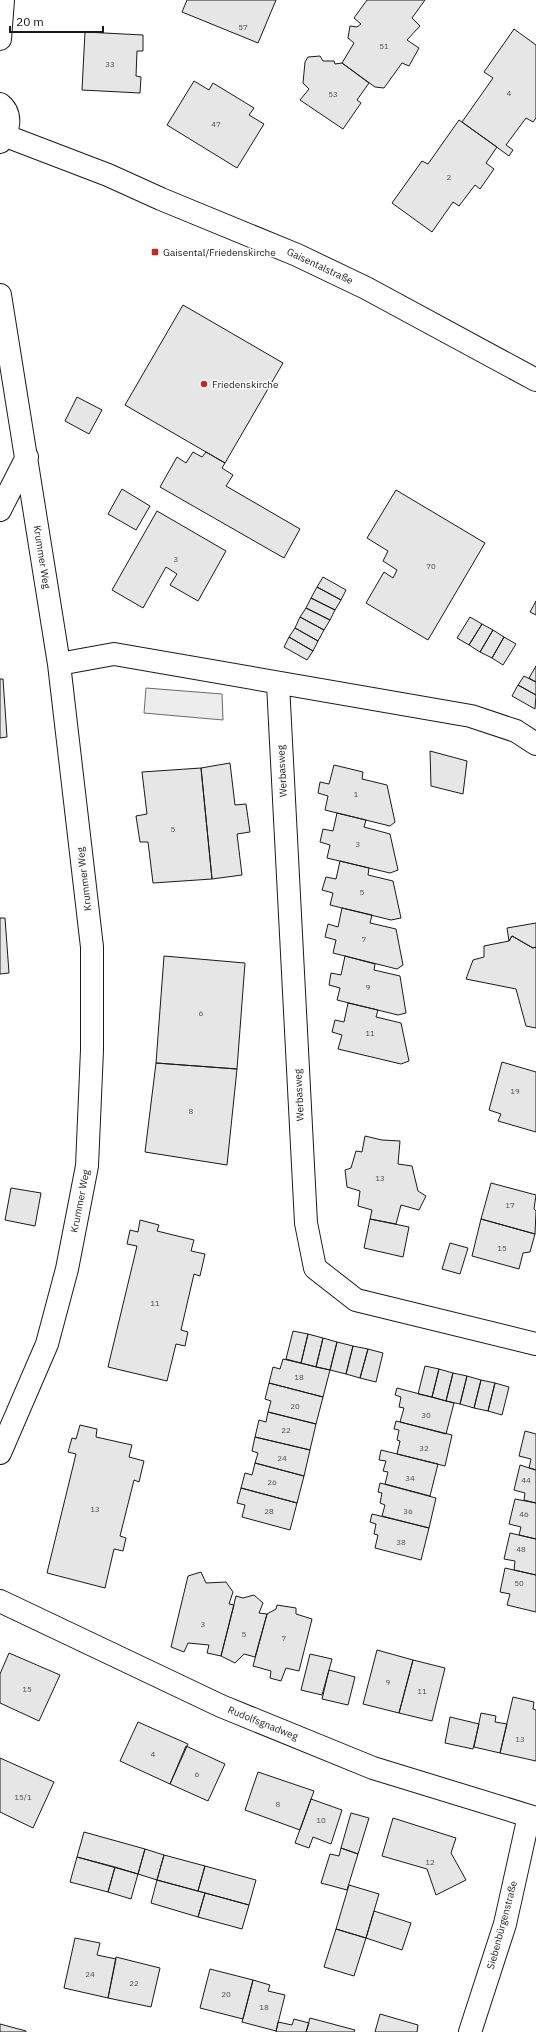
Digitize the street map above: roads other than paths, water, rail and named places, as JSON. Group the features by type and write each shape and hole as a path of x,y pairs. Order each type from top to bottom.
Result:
{"street":[{"path":"0,39 3,0"},
{"name":"Gaisentalstraße","path":"0,104 8,115 9,126 3,139 108,175 161,199 297,255 366,288 536,380"},
{"name":"Krummer Weg","path":"0,296 59,664 92,947 92,1050 87,1166 67,1269 47,1344 0,1453"},
{"path":"0,510 27,457"},
{"path":"59,664 114,654 278,684 471,716 516,731 536,744"},
{"name":"Werbasweg","path":"278,684 306,1223 314,1268 356,1300 536,1344"},
{"name":"Rudolfsgnadweg","path":"0,1601 221,1706 373,1768 532,1817"},
{"name":"Siebenbürgenstraße","path":"470,2032 504,1924 532,1817"}],"place":[{"name":"Gaisental/Friedenskirche","path":"155,252"},
{"name":"Friedenskirche","path":"204,384"}]}
